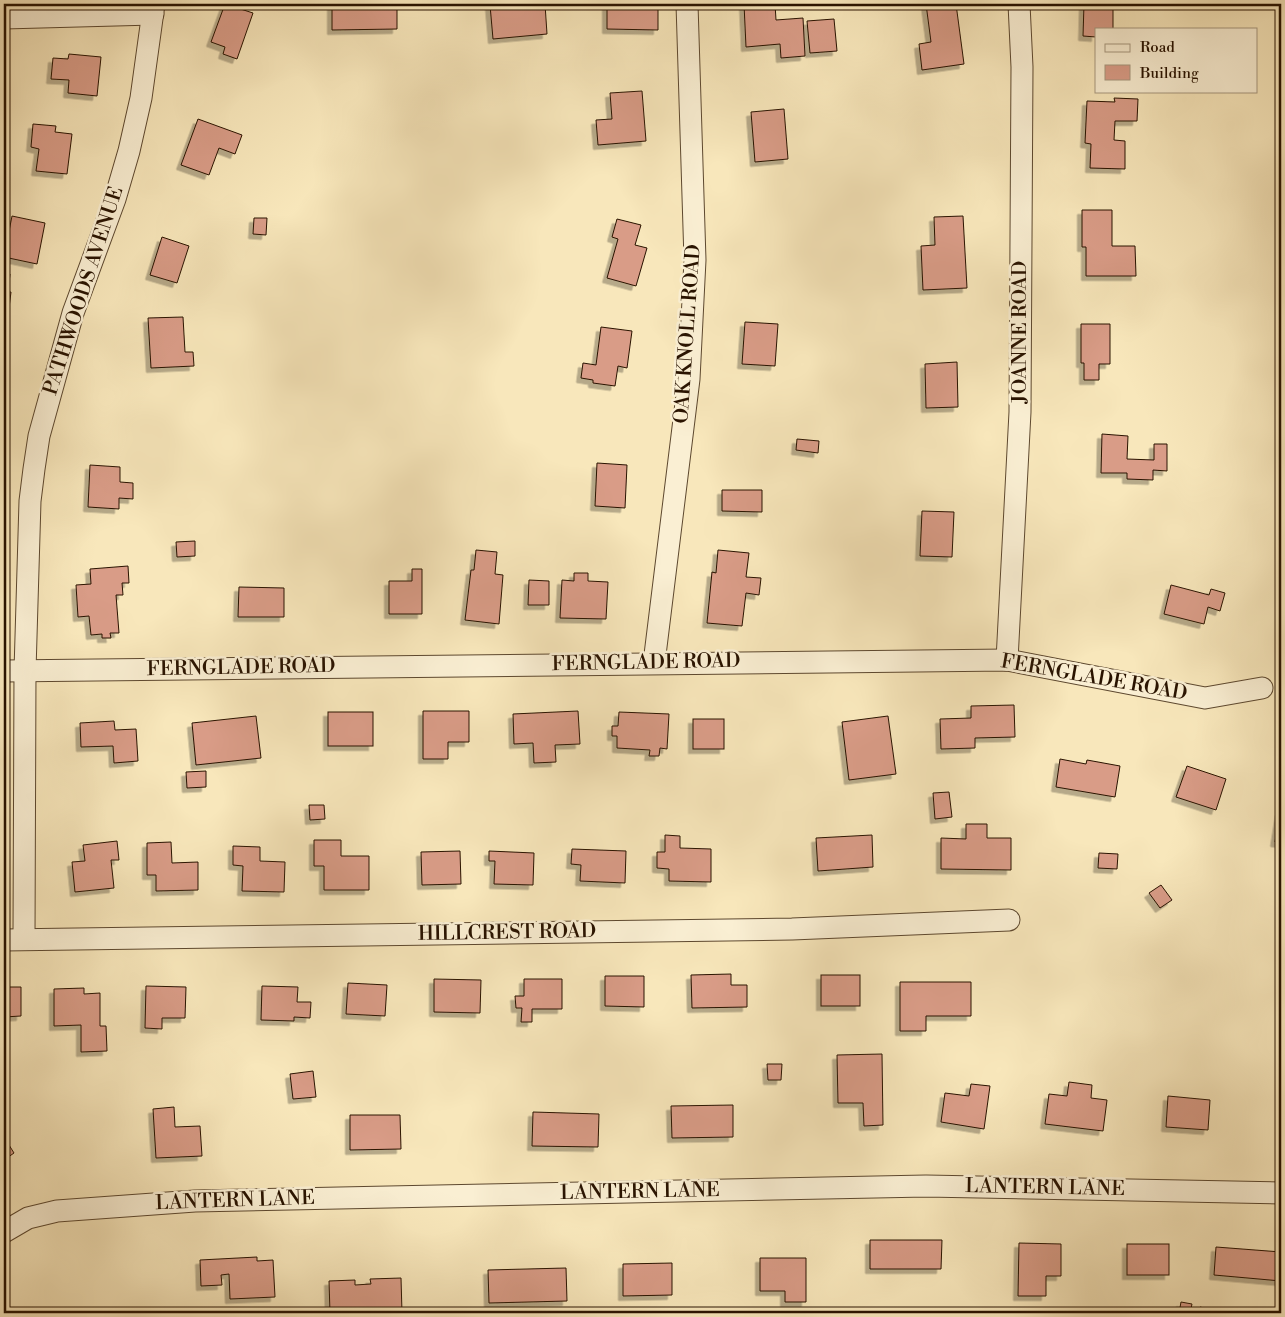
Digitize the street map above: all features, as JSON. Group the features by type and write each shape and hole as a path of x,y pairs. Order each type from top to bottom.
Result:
{"street":[{"name":"OAK KNOLL ROAD","path":"654,662 688,379 696,260 687,4"},
{"name":"JOANNE ROAD","path":"1007,660 1020,412 1022,67 1019,4"},
{"path":"4,18 154,9"},
{"name":"PATHWOODS AVENUE","path":"14,940 30,501 39,436 73,313 115,199 129,151 141,98 154,9"},
{"name":"FERNGLADE ROAD","path":"4,671 654,662 1007,660 1205,698 1262,688"},
{"name":"HILLCREST ROAD","path":"14,940 792,929 1009,920"},
{"name":"LANTERN LANE","path":"4,1232 28,1218 57,1211 195,1201 926,1186 1281,1193"}],"building":[{"path":"225,4 253,13 237,59 223,54 225,47 211,42"},
{"path":"332,4 397,4 397,29 332,30"},
{"path":"545,4 547,34 493,39 490,5"},
{"path":"607,4 658,4 658,30 607,29"},
{"path":"744,4 775,4 776,20 803,18 805,56 781,58 780,44 746,47"},
{"path":"926,4 956,4 964,64 922,70 919,44 931,42"},
{"path":"1084,4 1113,4 1113,28 1095,28 1095,37 1083,36"},
{"path":"834,19 837,51 810,53 807,21"},
{"path":"69,54 101,57 97,96 68,93 69,80 51,79 53,58 68,59"},
{"path":"642,91 646,141 598,145 596,120 612,119 610,93"},
{"path":"1114,98 1138,99 1137,121 1115,121 1114,140 1125,141 1125,169 1090,168 1091,144 1085,143 1087,101 1115,102"},
{"path":"784,109 788,159 755,162 751,112"},
{"path":"198,119 242,135 235,154 219,148 209,175 181,165"},
{"path":"33,124 56,126 55,132 72,134 67,174 36,171 39,149 31,147"},
{"path":"1082,210 1112,210 1112,246 1135,246 1136,276 1086,276 1086,247 1082,247"},
{"path":"12,216 45,223 37,264 4,257"},
{"path":"963,216 967,288 923,290 921,246 935,245 934,217"},
{"path":"254,218 267,218 266,235 253,234"},
{"path":"617,219 641,225 635,245 647,248 636,286 607,278 618,239 612,237"},
{"path":"162,237 189,246 177,283 150,275"},
{"path":"4,273 10,274 8,292 11,292 6,332 4,332"},
{"path":"183,317 185,352 193,352 194,366 151,368 148,318"},
{"path":"745,322 778,324 775,366 742,364"},
{"path":"1081,324 1110,324 1110,364 1099,364 1099,380 1084,380 1084,363 1081,363"},
{"path":"601,327 632,331 627,368 618,366 615,386 593,383 593,380 581,378 583,363 596,365"},
{"path":"957,362 958,407 926,408 925,364"},
{"path":"1102,434 1128,436 1127,459 1154,460 1154,444 1167,444 1167,471 1153,470 1153,480 1127,479 1127,473 1101,473"},
{"path":"797,439 819,441 818,453 796,450"},
{"path":"597,463 627,465 625,508 595,506"},
{"path":"90,465 120,467 120,482 133,483 133,499 119,498 119,509 88,507"},
{"path":"722,490 762,490 762,512 722,511"},
{"path":"922,511 954,512 952,557 920,556"},
{"path":"195,541 195,556 177,557 176,542"},
{"path":"476,550 497,552 495,574 503,575 499,624 465,620 471,570 474,570"},
{"path":"718,550 749,553 746,577 761,578 759,595 746,593 742,626 707,623 712,572 716,573"},
{"path":"128,566 129,583 122,583 123,595 116,595 119,633 110,633 111,638 102,638 102,634 91,635 89,616 78,617 76,585 91,584 90,569"},
{"path":"412,569 422,569 422,614 389,614 389,581 412,581"},
{"path":"574,573 588,573 588,581 608,582 606,619 560,618 562,580 574,581"},
{"path":"529,580 549,581 549,605 528,605"},
{"path":"1171,585 1209,595 1211,589 1225,593 1220,611 1208,607 1204,624 1164,614"},
{"path":"239,587 284,588 284,617 238,617"},
{"path":"1014,705 1015,737 975,738 975,748 941,749 940,719 971,718 971,706"},
{"path":"423,711 469,711 469,742 448,742 448,759 423,759"},
{"path":"578,711 580,744 555,745 556,762 534,763 533,743 514,744 513,714"},
{"path":"328,712 373,712 373,746 328,746"},
{"path":"619,712 669,714 667,749 660,748 659,756 649,756 650,750 617,748 617,736 612,736 612,726 618,726"},
{"path":"256,716 261,758 196,765 192,723"},
{"path":"888,716 896,774 849,780 842,722"},
{"path":"693,719 724,719 724,749 693,749"},
{"path":"114,721 115,730 136,729 138,761 114,763 113,746 81,747 80,723"},
{"path":"1060,759 1086,764 1087,760 1120,766 1115,797 1056,787"},
{"path":"1187,766 1226,779 1216,810 1176,797"},
{"path":"206,771 206,787 187,788 186,772"},
{"path":"949,792 952,817 935,819 933,793"},
{"path":"309,805 324,805 325,819 310,820"},
{"path":"1281,811 1281,843 1275,842"},
{"path":"966,824 987,824 987,838 1011,838 1011,870 941,869 941,838 966,839"},
{"path":"665,835 680,836 680,848 711,849 711,882 669,881 669,869 657,868 657,852 665,852"},
{"path":"872,835 873,867 818,871 816,838"},
{"path":"314,840 341,840 341,856 369,856 369,890 324,890 324,866 314,866"},
{"path":"117,841 119,860 111,860 114,888 75,892 72,862 85,861 83,845"},
{"path":"171,842 172,863 198,862 198,890 156,891 156,875 147,875 147,843"},
{"path":"233,846 260,847 260,861 285,862 284,892 242,891 243,866 233,865"},
{"path":"572,849 626,851 625,883 580,881 581,865 571,864"},
{"path":"460,851 461,884 422,885 421,852"},
{"path":"489,851 534,853 533,885 494,884 495,861 489,861"},
{"path":"1099,853 1118,854 1117,869 1098,868"},
{"path":"1161,885 1172,900 1160,908 1149,893"},
{"path":"731,974 731,985 747,985 747,1007 692,1008 691,975"},
{"path":"821,975 860,975 860,1006 821,1006"},
{"path":"605,976 644,976 644,1007 605,1006"},
{"path":"434,979 481,980 480,1013 434,1012"},
{"path":"524,979 562,979 562,1009 532,1009 532,1022 521,1022 522,1008 516,1008 515,996 524,996"},
{"path":"900,982 971,982 971,1016 926,1016 926,1031 900,1031"},
{"path":"348,983 387,985 385,1016 346,1014"},
{"path":"146,986 186,987 185,1018 162,1018 162,1029 145,1028"},
{"path":"262,986 298,987 297,1002 311,1002 310,1018 294,1017 294,1021 261,1020"},
{"path":"4,987 21,987 21,1016 4,1017"},
{"path":"84,988 84,994 100,993 100,1026 106,1026 107,1051 81,1052 81,1025 54,1026 54,989"},
{"path":"882,1054 883,1125 864,1126 863,1103 838,1103 837,1055"},
{"path":"767,1064 782,1064 781,1080 768,1080"},
{"path":"313,1071 316,1097 293,1099 290,1074"},
{"path":"1069,1082 1092,1085 1091,1098 1107,1100 1103,1131 1045,1124 1049,1094 1067,1096"},
{"path":"971,1084 990,1086 984,1129 941,1122 945,1093 969,1096"},
{"path":"1168,1096 1210,1100 1208,1130 1166,1127"},
{"path":"733,1105 733,1137 672,1138 671,1106"},
{"path":"174,1107 175,1127 200,1126 202,1156 156,1158 153,1109"},
{"path":"533,1112 599,1114 598,1147 532,1146"},
{"path":"350,1115 400,1115 401,1149 350,1150"},
{"path":"4,1137 14,1153 4,1160"},
{"path":"870,1240 942,1240 941,1269 870,1269"},
{"path":"1019,1243 1061,1244 1061,1276 1046,1276 1046,1296 1018,1296"},
{"path":"1127,1244 1169,1244 1169,1275 1127,1275"},
{"path":"1216,1247 1281,1252 1281,1281 1214,1275"},
{"path":"257,1257 257,1261 273,1260 275,1297 230,1299 229,1274 221,1275 222,1285 201,1286 200,1260"},
{"path":"760,1258 806,1258 806,1302 785,1302 785,1291 760,1291"},
{"path":"672,1263 672,1295 623,1296 623,1264"},
{"path":"566,1268 567,1301 489,1303 488,1270"},
{"path":"401,1278 402,1313 330,1313 329,1281 355,1280 355,1285 371,1284 370,1279"},
{"path":"1181,1302 1192,1304 1190,1313 1179,1313"},
{"path":"1200,1307 1217,1311 1216,1313 1199,1313"}]}
